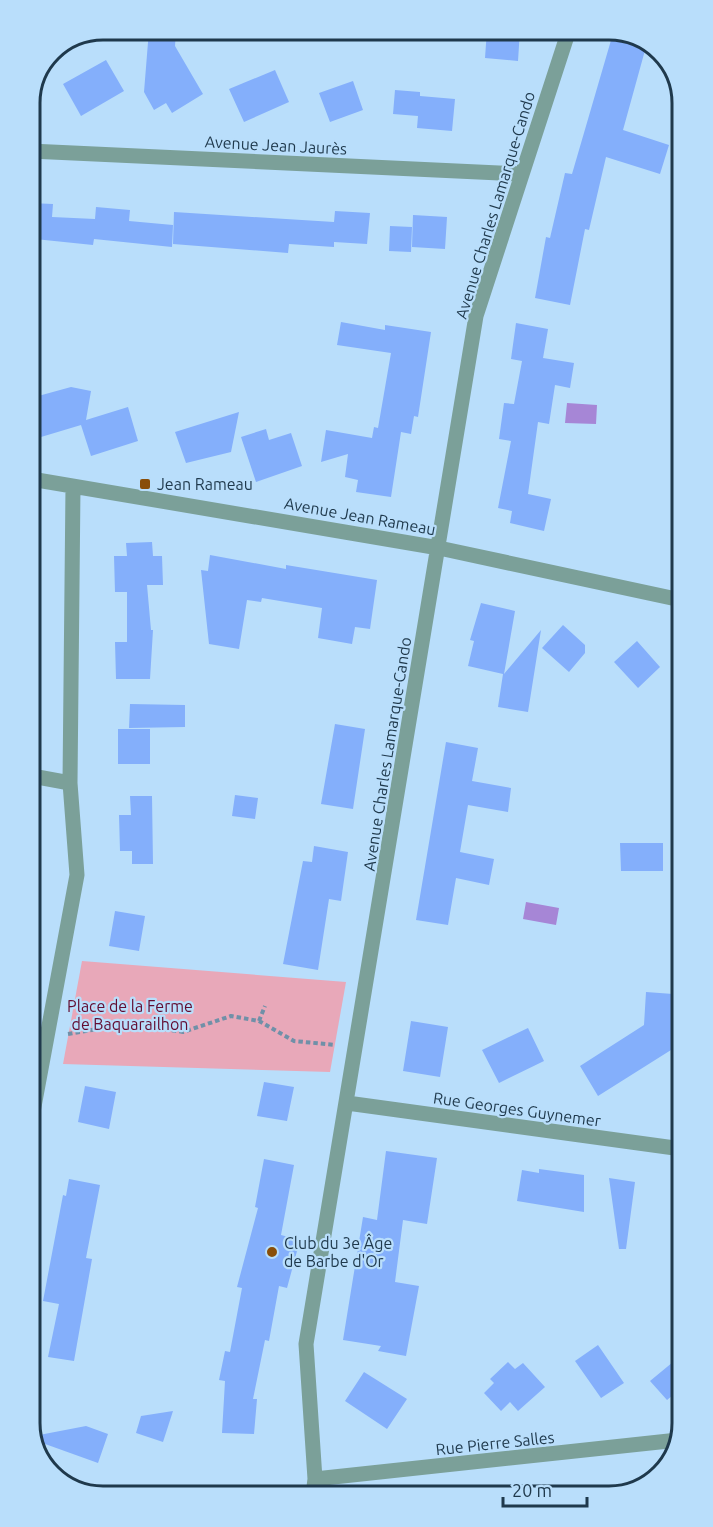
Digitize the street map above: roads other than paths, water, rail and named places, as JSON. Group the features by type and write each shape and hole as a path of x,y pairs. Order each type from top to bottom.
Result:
{"street":[{"name":"Avenue Charles Lamarque-Cando","path":"314,1486 306,1344 476,316 565,41"},
{"name":"Avenue Jean Jaurès","path":"41,152 521,174"},
{"name":"Avenue Jean Rameau","path":"41,481 439,548 672,598"},
{"path":"40,1053 47,1034 77,875 70,783 73,486"},
{"path":"40,778 70,783"},
{"name":"Rue Georges Guynemer","path":"347,1103 672,1148"},
{"name":"Rue Pierre Salles","path":"315,1479 670,1441"}],"place":[{"name":"Jean Rameau","path":"145,484"},
{"name":"Club du 3e Âge de Barbe d'Or","path":"272,1252"}],"park label":[{"name":"Place de la Ferme de Baquarailhon","path":"130,1015"}]}
